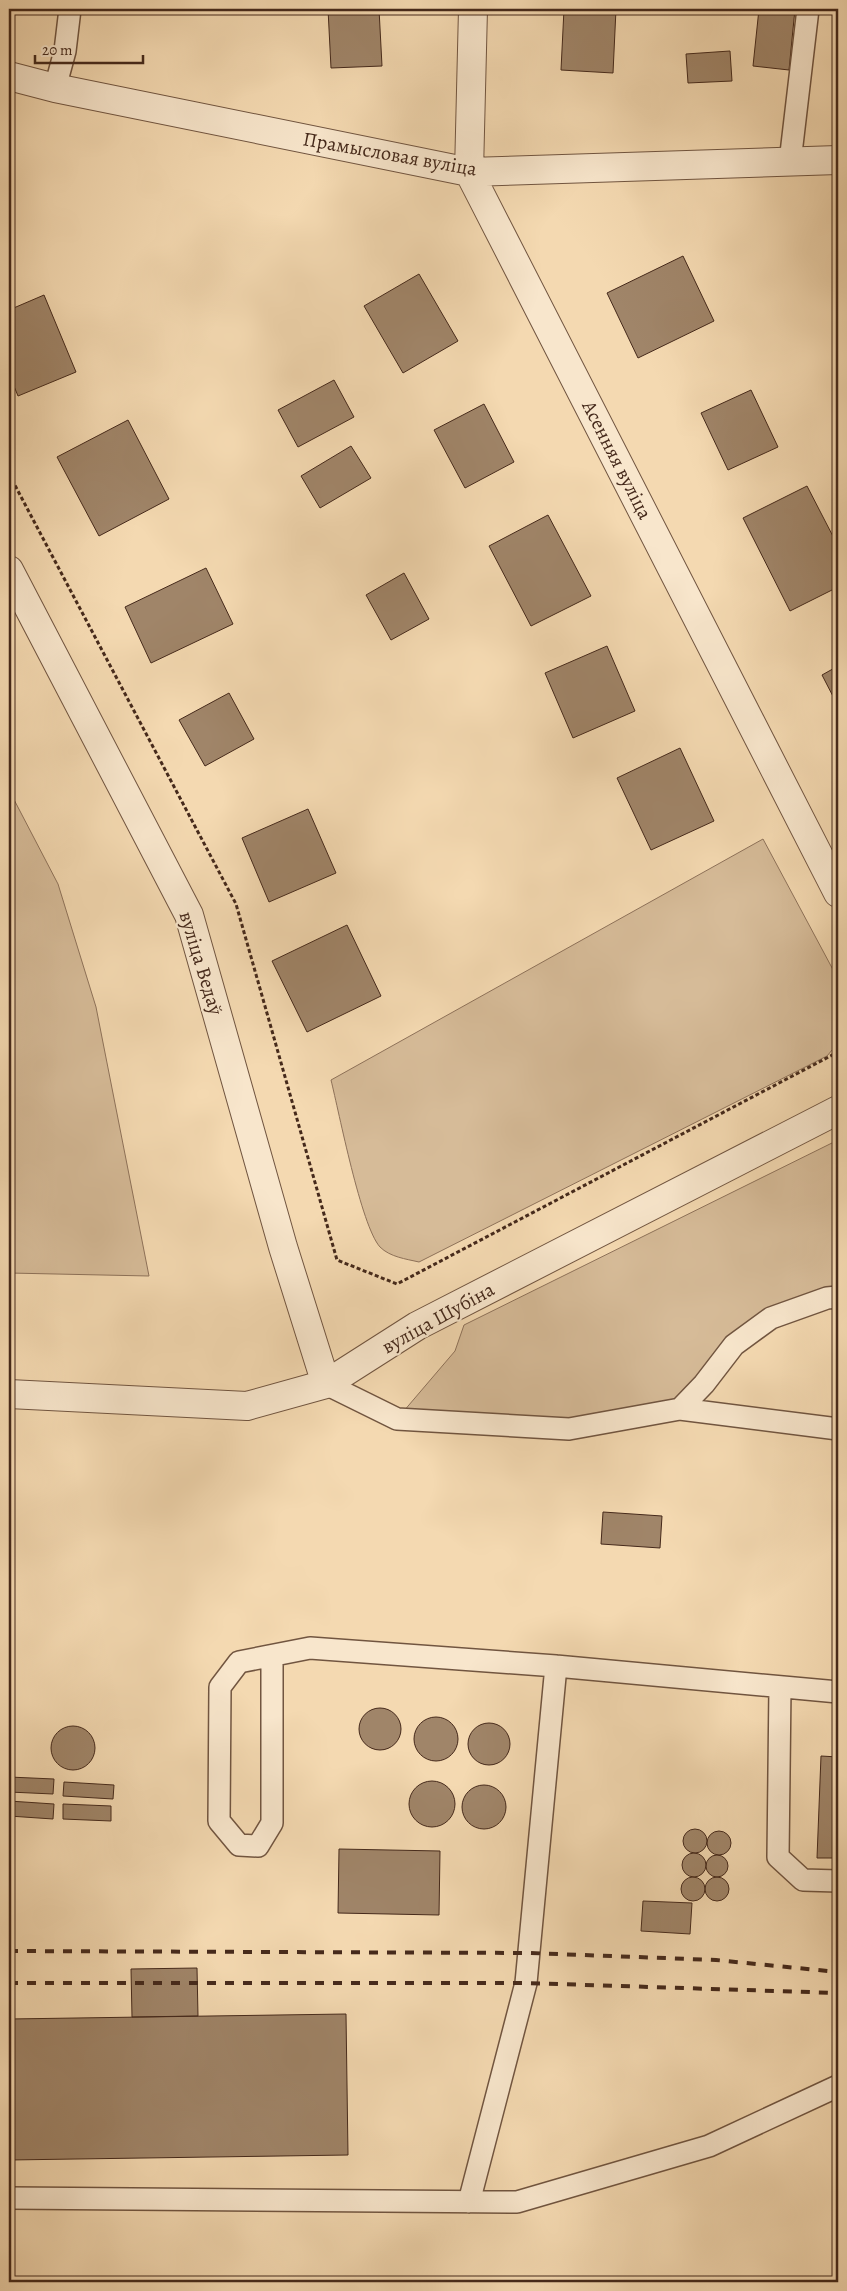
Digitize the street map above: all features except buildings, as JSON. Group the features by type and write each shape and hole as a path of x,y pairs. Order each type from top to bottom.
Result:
{"street":[{"name":"Асенняя вуліца","path":"474,9 469,172 838,893"},
{"name":"Прамысловая вуліца","path":"9,76 55,88 469,172 838,160"},
{"name":"вуліца Ведаў","path":"9,570 189,915 283,1247 326,1384"},
{"name":"вуліца Шубіна","path":"9,1394 248,1406 326,1384 417,1326 838,1110"}],"lane":[{"path":"55,88 65,51 70,9"},
{"path":"790,162 808,9"},
{"path":"680,1409 704,1384 734,1346 771,1318 827,1298 838,1297"},
{"path":"326,1384 397,1418 569,1429 680,1409 838,1429"},
{"path":"272,1656 272,1823 258,1846 239,1845 219,1821 220,1687 239,1662 310,1648 556,1666 838,1692"},
{"path":"469,2202 526,1983 556,1666"},
{"path":"780,1687 778,1857 803,1880 838,1882"},
{"path":"9,2198 517,2202 710,2146 838,2086"}],"path":[{"path":"9,474 236,904 337,1260 397,1284 838,1052"}],"shaded area":[{"path":"9,790 58,884 96,1007 149,1276 9,1273"},
{"path":"763,839 838,979 838,1043 827,1056 419,1262 393,1255 380,1247 365,1217 331,1080"},
{"path":"838,1140 838,1297 771,1318 680,1409 569,1429 397,1419 455,1351 464,1325"}],"railway":[{"path":"9,1951 530,1953 716,1960 838,1972"},
{"path":"9,1983 526,1983 838,1993"}]}
